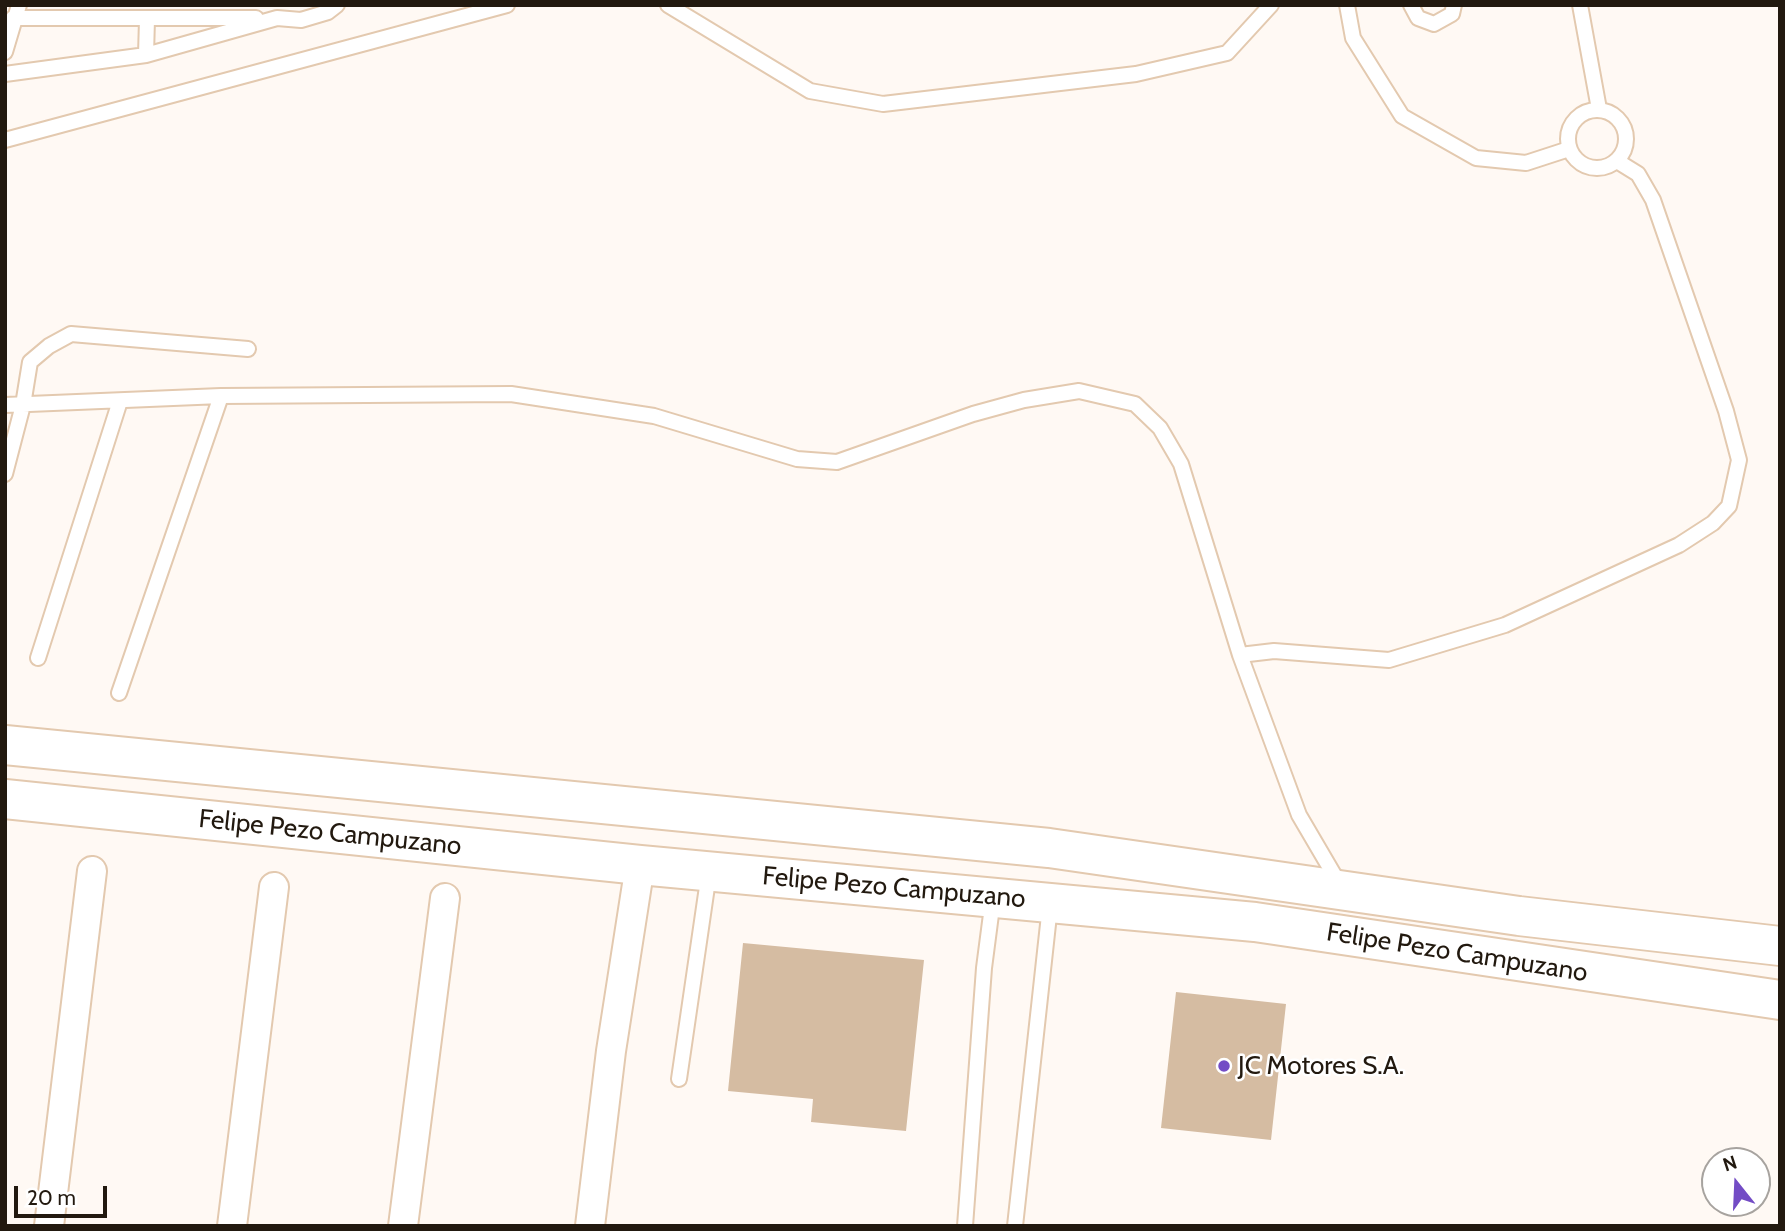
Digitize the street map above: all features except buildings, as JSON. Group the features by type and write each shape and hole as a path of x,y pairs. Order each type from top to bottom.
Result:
{"main road":[{"name":"Felipe Pezo Campuzano","path":"5,745 1049,848 1519,916 1780,946"},
{"name":"Felipe Pezo Campuzano","path":"5,799 640,865 1255,922 1780,1000"},
{"path":"1045,903 1049,848"}],"street":[{"path":"590,1226 611,1051 640,865"},
{"path":"48,1226 92,872"},
{"path":"232,1226 274,887"},
{"path":"403,1226 445,898"}],"lane":[{"path":"5,52 16,12 147,19 301,20 328,12 337,5"},
{"path":"5,140 507,5"},
{"path":"668,5 810,91 883,104 1136,74 1227,53 1271,5"},
{"path":"1347,5 1353,38 1402,116 1476,158 1526,163 1569,149"},
{"path":"1411,5 1418,18 1434,24 1452,14 1454,5"},
{"path":"1580,5 1599,109"},
{"path":"5,74 146,55 277,18"},
{"path":"146,55 147,19"},
{"path":"1599,109 1610,112 1625,129 1624,152 1617,161 1607,167 1584,166 1569,149 1567,137 1577,117 1599,109"},
{"path":"1240,655 1274,651 1389,660 1505,625 1679,545 1713,523 1729,506 1740,460 1726,411 1653,201 1638,174 1617,161"},
{"path":"5,474 23,405 30,362 48,346 71,334 248,349"},
{"path":"5,405 221,396 512,394 654,416 797,459 837,462 973,414 1024,400 1079,391 1135,404 1160,428 1181,464 1240,655 1298,815 1343,890"},
{"path":"119,693 221,396"},
{"path":"38,658 120,401"},
{"path":"679,1079 709,871"},
{"path":"965,1226 984,968 993,898"},
{"path":"1015,1226 1045,903"}],"place":[{"name":"JC Motores S.A.","path":"1224,1066"}]}
